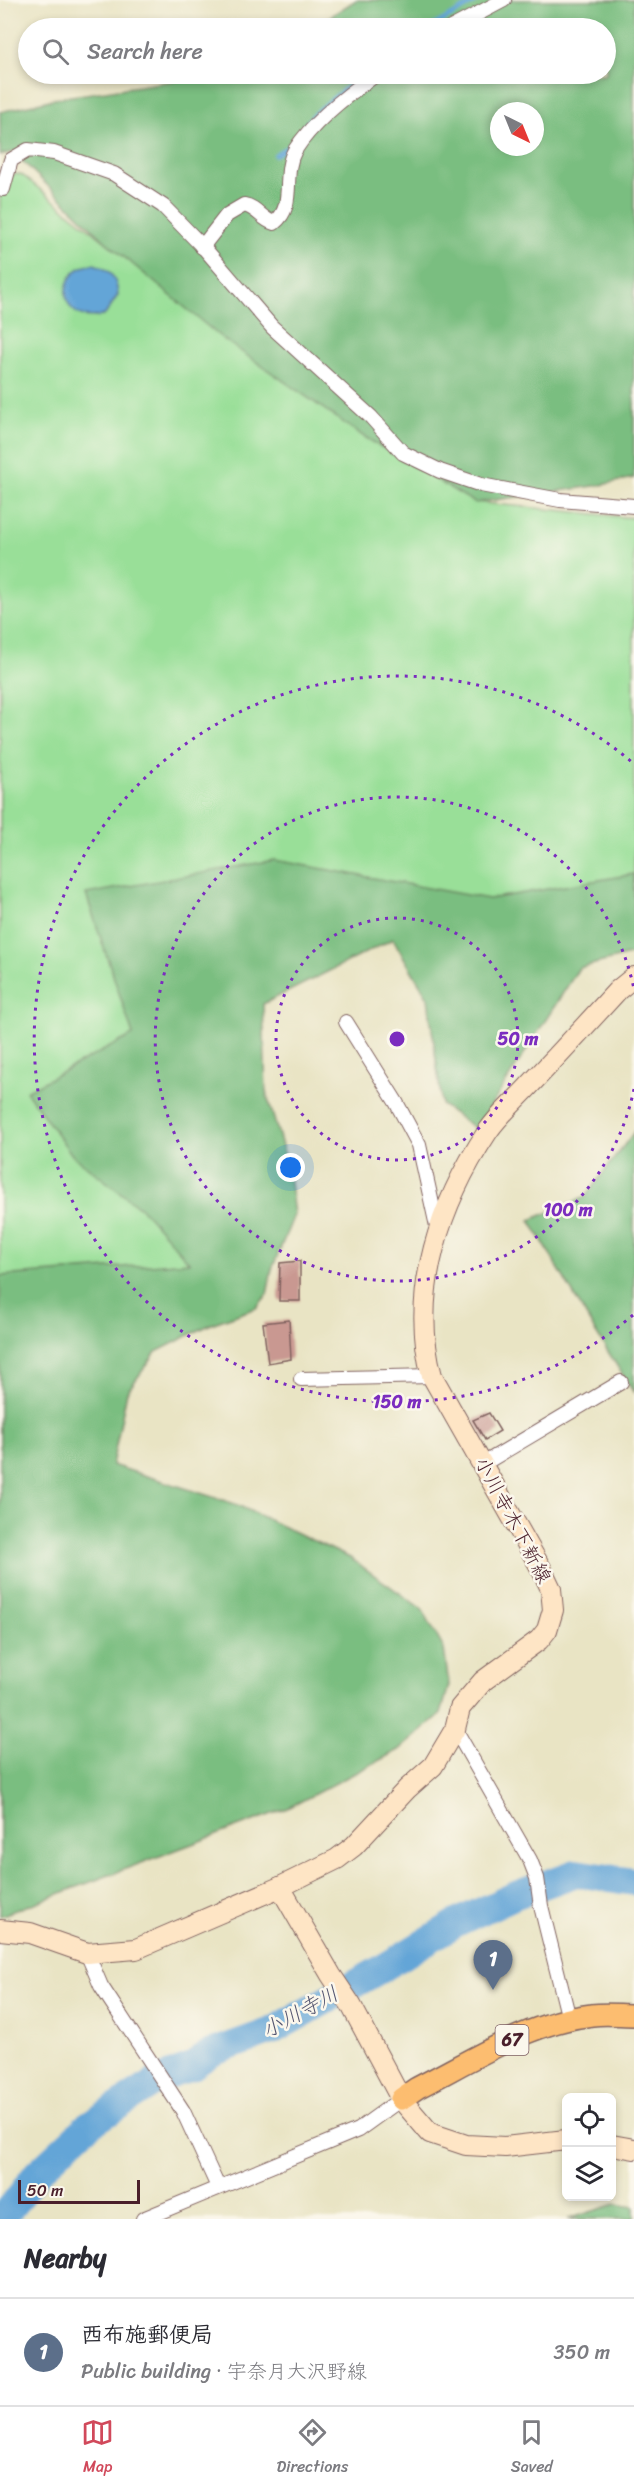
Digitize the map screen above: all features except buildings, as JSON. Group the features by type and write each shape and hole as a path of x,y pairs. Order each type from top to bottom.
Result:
{"main road":[{"name":"小川寺木下新線","path":"87,1953 136,1949 280,1887 337,1859 354,1846 407,1789 434,1766 455,1729 460,1708 483,1681 539,1640 547,1630 553,1610 551,1590 542,1570 432,1376 426,1353 423,1313 427,1277 438,1233 452,1193 490,1129 618,990 634,977"},
{"path":"280,1887 351,2005 401,2100 430,2133 466,2145 505,2146 562,2140"},
{"path":"0,1930 30,1933 87,1953"},
{"name":"67","path":"401,2100 417,2088 531,2031 593,2014 634,2015"},
{"path":"616,2146 634,2149"}],"street":[{"path":"470,18 504,0"},
{"path":"202,247 227,215 244,205 250,206 266,221 274,224 283,216 288,203 288,169 295,151 317,123 365,84"},
{"path":"0,188 3,189 10,160 28,150 54,153 114,174 163,206 273,327 371,417 403,453 440,471 480,486 560,500 634,506"},
{"path":"346,1022 396,1102 419,1144 438,1233"},
{"path":"301,1378 432,1376"},
{"path":"483,1464 621,1382"},
{"path":"455,1729 530,1860 537,1878 541,1906 569,2019"},
{"path":"87,1953 101,1986 183,2111 218,2187"},
{"path":"143,2219 358,2130 401,2100"}],"green space":[{"path":"356,0 634,0 634,478 475,503 363,436 223,339 106,242 13,152 0,155 0,112 58,98 152,84 616,84 616,18 328,18"},
{"path":"21,174 138,268 475,502 634,518 634,904 126,924 227,1274 0,1317 0,175"},
{"path":"274,860 489,899 634,874 634,954 579,968 476,1129 442,1105 428,998 393,939 263,1004 266,1092 288,1166 294,1215 272,1269 267,1295 256,1308 211,1324 156,1352 127,1392 112,1465 235,1504 350,1558 422,1609 444,1649 449,1685 441,1714 399,1750 288,1808 0,1916 0,1276 189,1262 143,1210 72,1155 26,1091 133,1035 86,894"},
{"path":"634,1132 634,1393 530,1220 585,1197"},
{"path":"615,2204 634,2207 634,2219 568,2219"}],"water":[{"path":"94,264 112,275 118,295 105,315 91,317 81,315 73,309 66,293 67,284 72,275 80,268"}],"waterway":[{"path":"447,18 479,0"},
{"path":"304,127 313,115 351,84"},
{"path":"275,155 292,144"},
{"name":"小川寺川","path":"2,2219 37,2173 85,2128 158,2080 191,2067 211,2053 272,2031 383,1968 456,1923 516,1895 576,1873 634,1882"}],"place":[{"name":"西布施郵便局","path":"493,1990"}]}
